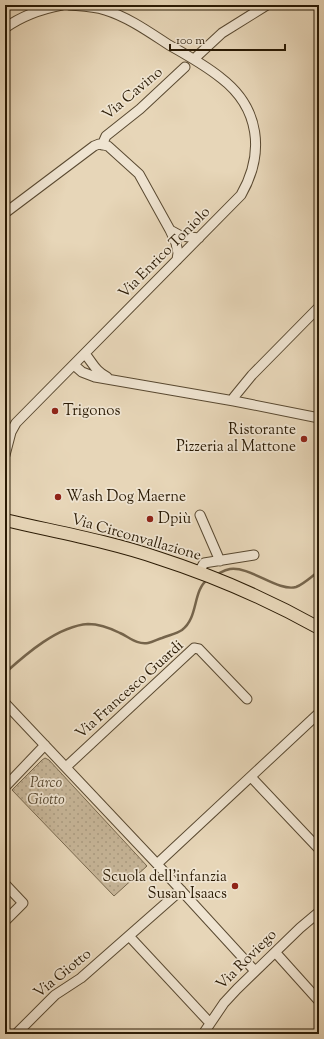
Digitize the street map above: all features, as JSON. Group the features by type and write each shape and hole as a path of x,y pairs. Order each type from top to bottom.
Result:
{"main road":[{"name":"Via Circonvallazione","path":"5,520 149,555 221,581 288,611 319,628"}],"street":[{"path":"5,28 28,14 62,5"},
{"name":"Via Enrico Toniolo","path":"5,455 11,432 16,423 241,195 248,182 252,168 256,140 254,125 248,110 240,97 221,78 194,59 122,16 104,9 69,5"},
{"path":"194,59 222,33 267,5"},
{"name":"Via Cavino","path":"5,213 94,146 102,145 106,136 140,109 185,68"},
{"path":"102,145 108,146 139,174 176,243 178,253 177,260"},
{"path":"170,230 181,236 200,238"},
{"path":"234,401 234,397 252,375 319,307"},
{"path":"85,354 98,372 110,379"},
{"path":"74,365 82,372 95,377 234,401 319,418"},
{"path":"200,515 220,561"},
{"path":"201,573 204,564 254,555"},
{"name":"Via Francesco Guardi","path":"66,767 194,648 199,649 247,699"},
{"path":"5,703 157,864 255,971"},
{"path":"157,864 319,713"},
{"path":"5,787 45,745"},
{"path":"251,777 319,850"},
{"path":"5,884 23,903 5,921"},
{"name":"Via Giotto","path":"16,1034 56,995 81,978 181,890"},
{"name":"Via Roviego","path":"203,1034 224,1003 255,971 319,912"},
{"path":"129,936 210,1023"},
{"path":"275,952 319,1001"}],"green space":[{"name":"Parco Giotto","path":"45,758 49,760 147,866 114,896 12,790"}],"waterway":[{"path":"215,575 228,569 238,569 272,583 289,588 299,586 319,571"},
{"path":"5,673 43,642 54,635 77,626 92,624 108,628 140,643 152,642 177,633 187,625 191,618 200,590 208,579"}],"place":[{"name":"Trigonos","path":"55,411"},
{"name":"Ristorante Pizzeria al Mattone","path":"304,439"},
{"name":"Wash Dog Maerne","path":"58,497"},
{"name":"Dpiù","path":"150,519"},
{"name":"Scuola dell'infanzia Susan Isaacs","path":"235,886"}]}
